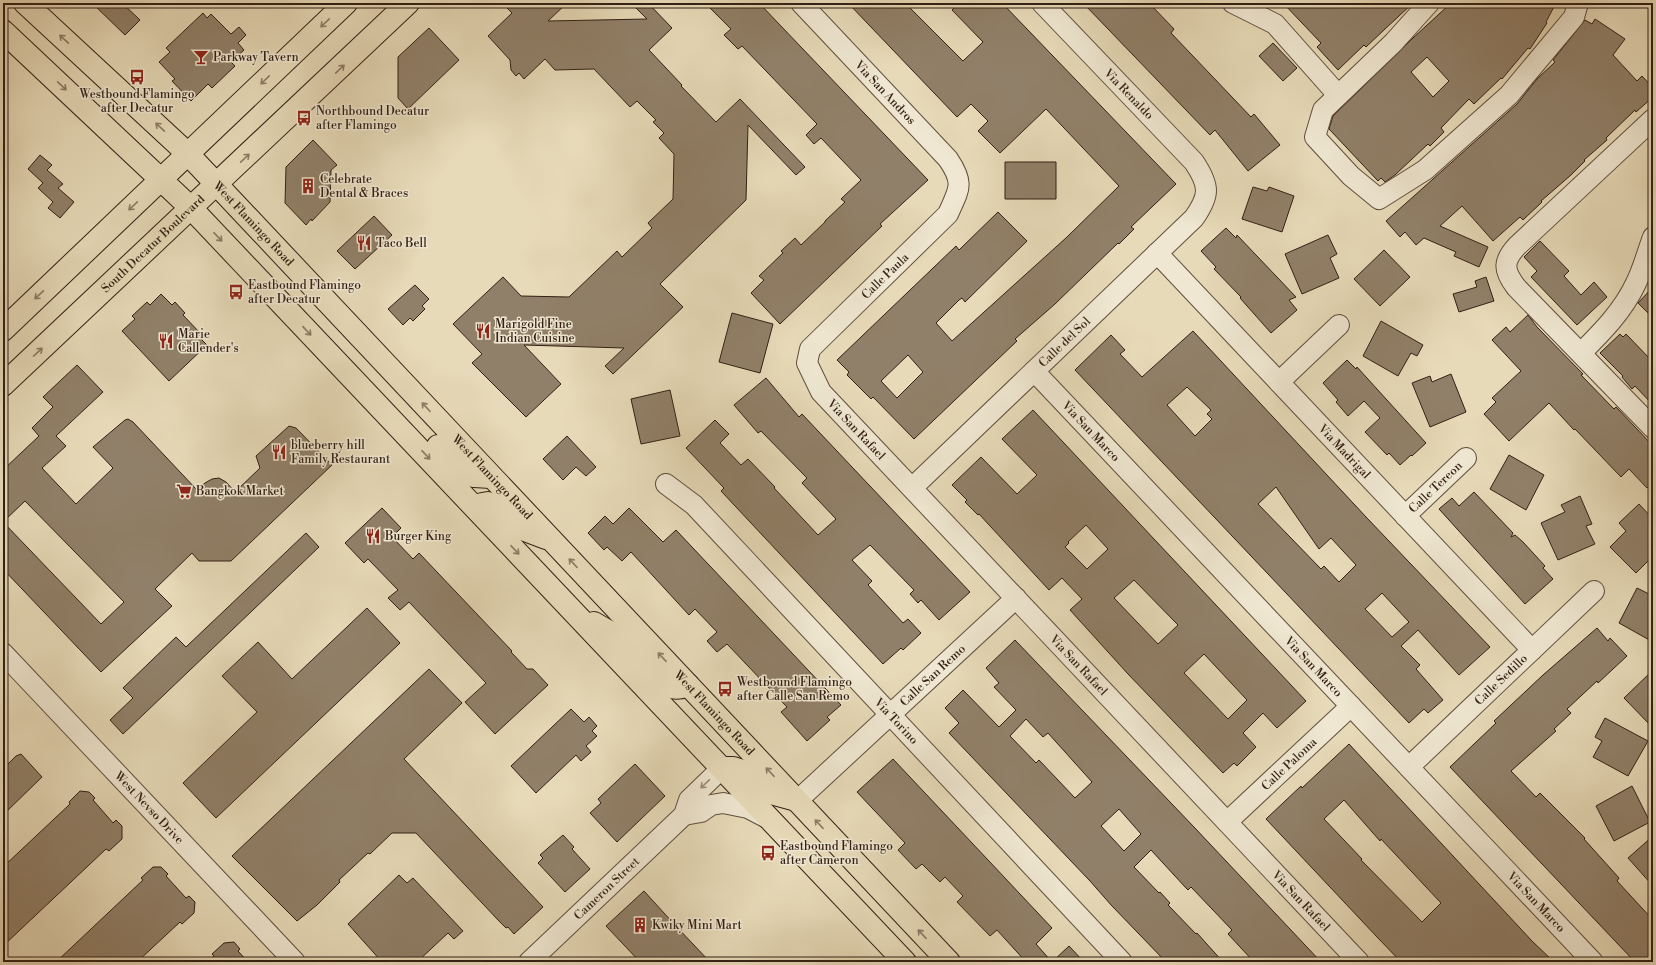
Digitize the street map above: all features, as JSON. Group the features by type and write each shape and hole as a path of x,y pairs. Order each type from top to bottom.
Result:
{"main road":[{"name":"West Flamingo Road","path":"25,3 188,154 949,962"},
{"path":"3,330 346,3"},
{"name":"South Decatur Boulevard","path":"3,385 320,88 408,3"},
{"path":"3,31 191,208 905,962"},
{"path":"395,422 425,432 466,474 491,477"},
{"path":"476,508 482,504 488,503 506,515 517,527 551,540"},
{"path":"572,610 623,640 663,683 669,687 683,688 688,685"},
{"path":"722,768 733,768 742,771 752,776 767,792 797,801"}],"street":[{"name":"Via San Andros","path":"801,3 948,159 957,172 960,187"},
{"name":"Via Renaldo","path":"1042,3 1194,162 1203,175 1207,190"},
{"path":"1233,3 1260,8 1338,95"},
{"path":"1429,3 1394,43 1323,110 1315,137 1351,176 1379,199 1425,170 1509,95 1574,17 1578,3"},
{"path":"1651,123 1517,246 1507,259 1506,267 1509,277 1513,282 1653,428"},
{"name":"Calle Paula","path":"807,363 810,349 948,214 960,187"},
{"name":"Calle del Sol","path":"912,488 1194,218 1204,204 1207,190"},
{"path":"1581,353 1606,329 1628,297 1636,283 1653,237"},
{"name":"Via Madrigal","path":"1157,253 1532,650"},
{"path":"1279,382 1339,325"},
{"name":"Via San Rafael","path":"807,363 821,392 1359,962"},
{"name":"Via San Marco","path":"1034,371 1593,962"},
{"name":"Calle Tereon","path":"1405,516 1466,458"},
{"name":"Via Torino","path":"666,484 694,505 1122,962"},
{"name":"Calle Sedillo","path":"1409,767 1594,592"},
{"name":"Calle San Remo","path":"797,801 1016,598"},
{"name":"West Nevso Drive","path":"3,654 295,962"},
{"name":"Calle Paloma","path":"1227,822 1351,706"},
{"name":"Cameron Street","path":"530,962 684,815 689,800 722,768"},
{"path":"684,815 701,812 711,805 723,803 748,808 772,822"}],"building":[{"path":"92,3 122,3 140,20 125,35"},
{"path":"502,3 567,3 548,21 647,19 631,3 648,3 672,28 649,50 682,85 681,86 716,122 740,99 805,167 796,175 748,125 746,200 660,284 683,307 613,374 605,366 624,348 524,345 561,384 526,417 472,363 482,354 453,324 503,277 521,296 569,297 617,251 622,257 652,228 648,223 673,199 674,154 659,138 664,133 653,122 656,120 637,101 630,107 594,69 555,70 545,59 524,79 519,73 516,76 511,70 510,60 488,36 512,13"},
{"path":"705,3 759,3 928,180 880,224 882,226 780,324 751,293 764,280 759,276 783,253 781,251 795,238 801,245 845,202 841,199 861,180 821,138 814,144 806,135 817,124 742,46 738,49 724,35 731,29"},
{"path":"848,3 905,3 963,61 983,42 952,10 959,3 1002,3 1176,184 1131,227 1134,229 1119,244 1118,243 1055,304 1015,339 1017,341 914,439 873,397 871,399 847,375 849,372 837,360 956,246 959,250 998,212 1027,241 965,302 962,298 959,300 936,323 952,341 1067,237 1119,186 1046,109 1000,153 978,131 988,121 971,104 957,117","holes":["908,355 923,372 897,398 881,381"]},
{"path":"1083,3 1149,3 1174,29 1171,33 1251,117 1254,114 1280,145 1248,171 1215,130 1210,135"},
{"path":"1283,3 1413,3 1366,47 1364,45 1338,70 1317,47 1321,43"},
{"path":"1451,3 1556,3 1546,22 1547,23 1530,49 1528,48 1502,79 1501,78 1474,104 1469,99 1441,128 1444,132 1430,146 1428,144 1395,175 1385,182 1381,178 1378,181 1329,129 1333,116","holes":["1427,57 1449,81 1433,97 1411,72"]},
{"name":"Parkway Tavern","path":"203,13 207,18 211,14 231,34 239,27 246,35 238,43 244,50 231,62 235,66 212,88 208,84 191,101 172,81 175,79 159,62 170,52 166,48"},
{"path":"1595,19 1625,39 1613,55 1637,81 1642,76 1653,88 1653,97 1636,112 1635,110 1606,138 1607,140 1584,160 1585,161 1571,175 1541,201 1542,202 1523,220 1520,217 1493,241 1462,206 1440,226 1488,247 1479,267 1454,256 1456,252 1424,238 1416,245 1405,232 1400,237 1386,221 1517,104 1537,79 1555,62 1553,60 1585,20 1592,24"},
{"path":"429,28 459,60 408,109 398,98 398,57"},
{"path":"1273,43 1297,68 1283,81 1259,56"},
{"name":"Celebrate Dental & Braces","path":"313,140 337,165 331,170 330,202 312,221 311,219 306,225 285,203 286,167"},
{"path":"40,155 52,165 47,170 63,184 58,188 74,202 60,218 48,208 53,202 38,188 43,183 28,169"},
{"path":"1005,162 1056,162 1056,199 1005,199"},
{"path":"1253,187 1267,191 1269,187 1294,196 1282,232 1242,219"},
{"name":"Taco Bell","path":"374,216 392,235 355,269 337,251"},
{"path":"1226,228 1236,238 1237,235 1296,297 1289,300 1297,310 1271,333 1240,298 1241,297 1214,269 1216,267 1201,251"},
{"path":"1328,235 1337,254 1330,258 1339,278 1302,294 1285,254"},
{"path":"1540,241 1569,271 1564,276 1581,295 1594,282 1607,297 1577,325 1531,277 1537,271 1524,257"},
{"path":"1384,250 1410,277 1380,306 1354,279"},
{"path":"1486,277 1494,301 1459,312 1453,294 1477,287 1475,281"},
{"path":"415,285 429,299 422,306 425,309 413,321 410,318 403,325 388,309"},
{"path":"1653,287 1653,318 1638,303"},
{"name":"Marie Callender's","path":"161,294 172,305 175,302 185,313 183,315 201,334 198,336 207,345 169,381 122,331 135,319 132,316 147,302 150,305"},
{"path":"732,313 773,324 760,373 719,362"},
{"path":"1528,315 1537,327 1583,374 1581,375 1614,409 1616,407 1653,446 1653,483 1647,488 1629,469 1621,477 1549,403 1509,441 1484,414 1496,402 1492,398 1521,371 1492,340 1506,327 1510,332"},
{"path":"1381,321 1423,345 1417,356 1411,353 1398,376 1363,356"},
{"path":"1193,331 1367,518 1490,647 1459,675 1418,630 1401,646 1420,665 1416,669 1443,700 1428,713 1424,709 1409,723 1075,370 1111,335 1125,350 1120,354 1142,377","holes":["1187,387 1211,410 1207,414 1212,419 1195,436 1167,405","1276,487 1319,549 1331,538 1356,565 1339,582 1324,566 1321,569 1258,504","1382,593 1409,622 1392,637 1365,609"]},
{"path":"1620,334 1623,337 1626,334 1653,362 1653,405 1635,386 1632,389 1622,377 1623,376 1600,353"},
{"path":"1347,360 1356,369 1357,367 1426,443 1400,465 1389,453 1387,455 1365,432 1380,418 1364,401 1348,416 1336,402 1338,400 1323,383"},
{"path":"77,365 103,392 56,436 66,446 42,468 76,504 113,468 93,447 128,419 133,422 197,490 212,479 219,478 226,482 235,492 260,468 256,456 289,426 296,428 332,465 231,561 199,561 192,553 155,589 172,606 101,672 3,569 3,522 3,470 39,436 32,428 53,407 43,397","holes":["25,501 124,602 101,624 3,522"]},
{"path":"1451,374 1466,412 1430,427 1412,383 1430,376 1432,382"},
{"path":"766,378 799,417 802,414 970,592 939,620 921,600 918,603 910,594 914,590 870,545 852,560 872,581 868,585 903,623 908,619 921,633 903,650 901,648 883,664 721,491 724,488 686,448 715,420 729,434 720,443 741,465 748,459 818,535 836,519 802,483 807,478 761,431 758,433 734,405"},
{"path":"670,390 680,436 641,444 631,399"},
{"path":"1033,410 1306,701 1277,728 1263,713 1243,733 1256,747 1237,766 1234,763 1223,773 1128,674 1070,610 1082,599 1062,578 1049,590 979,514 978,515 965,502 967,500 952,485 981,457 1017,494 1037,475 1002,439","holes":["1086,525 1108,549 1087,569 1065,547 1069,543 1068,542","1134,580 1178,625 1158,644 1114,598","1204,654 1247,700 1228,719 1184,673"]},
{"path":"567,436 596,467 586,476 576,467 563,480 543,459"},
{"path":"1509,455 1544,475 1526,510 1490,489"},
{"path":"1474,492 1513,533 1511,537 1515,535 1523,542 1545,566 1543,568 1553,579 1525,604 1439,509 1452,498 1459,506"},
{"path":"1580,496 1592,524 1586,526 1595,544 1558,560 1541,523 1565,512 1561,505"},
{"path":"1639,504 1653,519 1653,556 1636,573 1610,547 1626,531 1619,523"},
{"path":"382,508 401,528 392,537 413,559 419,553 512,651 511,652 527,669 533,669 548,685 495,734 465,702 486,683 409,602 400,610 388,598 398,590 368,559 364,563 345,543"},
{"path":"629,508 663,542 676,530 841,705 827,717 830,720 807,741 781,712 787,707 727,644 717,652 707,641 717,632 695,609 689,615 631,552 622,561 607,547 604,550 588,533 605,516 613,524"},
{"path":"306,533 319,547 123,734 110,720 133,698 123,688 176,637 186,647"},
{"path":"1637,588 1653,596 1653,642 1619,623"},
{"path":"367,608 400,643 216,818 183,783 257,712 222,676 258,642 292,679"},
{"path":"1597,628 1608,641 1610,638 1627,656 1567,709 1571,713 1554,729 1556,731 1511,771 1536,797 1540,793 1585,838 1584,839 1619,878 1617,881 1653,920 1653,962 1635,962 1450,767 1496,723 1494,721 1543,675"},
{"path":"1015,640 1321,962 1254,962 1228,934 1232,930 1191,887 1188,890 1151,850 1134,867 1159,893 1160,892 1170,903 1168,905 1196,934 1197,933 1223,962 1166,962 949,733 959,723 945,708 963,690 999,727 1016,710 994,687 999,683 986,668","holes":["1026,719 1043,737 1048,733 1092,782 1075,798 1039,760 1036,763 1010,736","1119,809 1141,834 1124,851 1101,826"]},
{"path":"429,669 462,703 404,759 543,907 514,934 508,927 506,928 499,921 416,833 392,833 339,880 340,882 317,905 297,921 232,856"},
{"path":"1653,670 1653,728 1624,698"},
{"path":"571,709 584,722 589,717 597,726 592,731 597,736 586,746 591,752 581,761 576,755 536,793 511,766"},
{"path":"1605,718 1648,741 1628,776 1593,757 1602,741 1595,737"},
{"path":"1349,744 1532,941 1554,962 1401,962 1266,819 1301,786 1302,788","holes":["1344,800 1380,841 1381,839 1441,903 1422,922 1361,860 1362,859 1324,819"]},
{"path":"21,754 42,777 3,815 3,769 16,756"},
{"path":"893,759 1052,928 1036,944 1052,962 1026,962 997,930 990,936 957,902 963,896 945,877 940,882 922,864 916,869 898,850 905,843 857,792"},
{"path":"635,764 665,796 617,842 590,813 601,803 598,799"},
{"path":"1632,786 1650,822 1614,841 1596,806"},
{"path":"80,791 89,792 95,798 93,800 113,823 116,820 122,826 122,839 109,851 106,849 3,946 3,867 70,804 69,802"},
{"path":"563,835 574,847 572,849 590,869 565,892 538,863 543,858 540,855"},
{"path":"1653,836 1653,886 1628,858"},
{"path":"153,867 161,867 168,874 166,876 186,898 189,896 195,902 194,913 182,924 180,922 137,962 56,962 143,880 141,878"},
{"path":"399,875 407,883 413,878 463,931 454,939 448,933 417,962 382,962 348,924"},
{"name":"Kwiky Mini Mart","path":"644,891 710,962 640,962 606,926"},
{"path":"234,942 240,949 238,951 248,962 207,962 214,956 212,954 224,943"},
{"path":"1069,946 1084,962 1052,962"}],"place":[{"name":"Parkway Tavern","path":"201,57"},
{"name":"Westbound Flamingo after Decatur","path":"137,77"},
{"name":"Northbound Decatur after Flamingo","path":"304,118"},
{"name":"Celebrate Dental & Braces","path":"308,186"},
{"name":"Taco Bell","path":"364,243"},
{"name":"Eastbound Flamingo after Decatur","path":"236,292"},
{"name":"Marigold Fine Indian Cuisine","path":"483,331"},
{"name":"Marie Callender's","path":"166,341"},
{"name":"blueberry hill Family Restaurant","path":"279,452"},
{"name":"Bangkok Market","path":"184,491"},
{"name":"Burger King","path":"373,536"},
{"name":"Westbound Flamingo after Calle San Remo","path":"725,689"},
{"name":"Eastbound Flamingo after Cameron","path":"768,853"},
{"name":"Kwiky Mini Mart","path":"640,925"}]}
